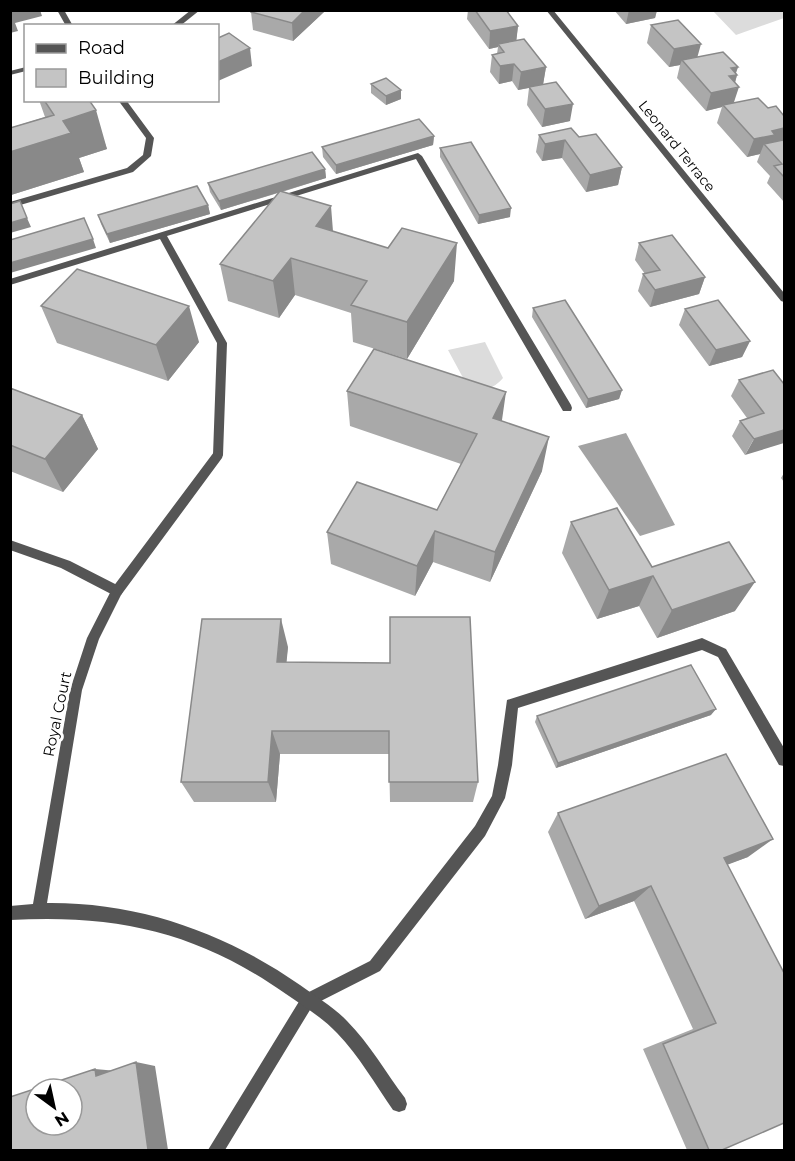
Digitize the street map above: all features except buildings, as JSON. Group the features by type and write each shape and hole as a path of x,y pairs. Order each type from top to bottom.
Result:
{"street":[{"path":"60,10 69,24"},
{"path":"177,24 198,10"},
{"name":"Leonard Terrace","path":"549,10 784,299"},
{"path":"10,205 130,170 147,156 150,138 123,102"},
{"path":"10,282 418,156 567,408"},
{"name":"Royal Court","path":"39,910 76,690 93,638 117,591 218,455 222,343 162,235"},
{"path":"10,545 44,555 88,573 117,591"},
{"path":"216,1150 308,1000 375,966 480,831 498,798 505,765 512,704 702,644 722,653 784,760"},
{"path":"10,913 82,910 148,920 213,942 279,978 344,1029 399,1104"}],"shaded area":[{"path":"713,11 784,11 784,18 736,35"},
{"path":"485,342 503,378 487,388 468,387 448,350"},
{"path":"626,433 675,525 640,536 578,446"}]}
